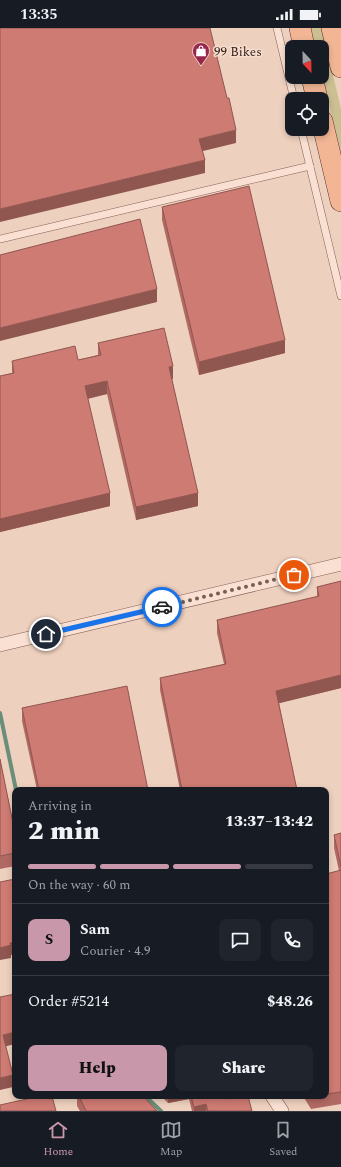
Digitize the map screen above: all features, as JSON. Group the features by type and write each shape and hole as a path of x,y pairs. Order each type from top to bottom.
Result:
{"main road":[{"path":"300,28 303,40"},
{"path":"336,34 341,67"},
{"path":"326,136 341,201"}],"street":[{"path":"0,645 341,564"},
{"path":"274,1099 282,1111"}],"lane":[{"path":"277,28 292,92"},
{"path":"303,136 341,296"},
{"path":"0,239 310,166"}],"shaded area":[{"path":"311,28 322,28 325,40 314,40"},
{"path":"329,58 341,109 341,155 329,104 329,92 326,92 324,84 329,84"}],"building":[{"path":"0,28 210,28 236,130 199,139 205,160 0,209"},
{"path":"249,186 285,340 199,362 162,207"},
{"path":"140,219 157,289 0,328 0,255"},
{"path":"164,328 173,366 169,367 198,493 136,507 107,381 85,386 110,493 0,519 0,376 14,373 12,361 75,346 78,360 101,355 98,343"},
{"path":"341,581 341,675 276,691 296,787 181,787 160,678 226,664 217,620 319,596 317,587"},
{"path":"127,686 147,787 38,787 22,708"},
{"path":"0,759 12,818 12,854 0,856"},
{"path":"341,833 341,867 334,835"},
{"path":"341,870 341,1092 329,1094 329,873"},
{"path":"12,880 12,943 10,943 11,945 0,948 0,882"},
{"path":"12,995 12,1033 3,1035 12,1075 0,1078 0,997"},
{"path":"27,1099 53,1099 56,1111 0,1111 0,1105"},
{"path":"80,1099 146,1099 157,1111 86,1111"},
{"path":"192,1099 249,1099 252,1111 208,1111 206,1104 194,1107"}],"waterway":[{"path":"0,713 15,787"},
{"path":"148,1099 161,1111"}],"way so far":[{"path":"162,607 294,575"}],"place":[{"name":"99 Bikes","path":"201,66"}],"route":[{"path":"46,634 162,607"}]}
